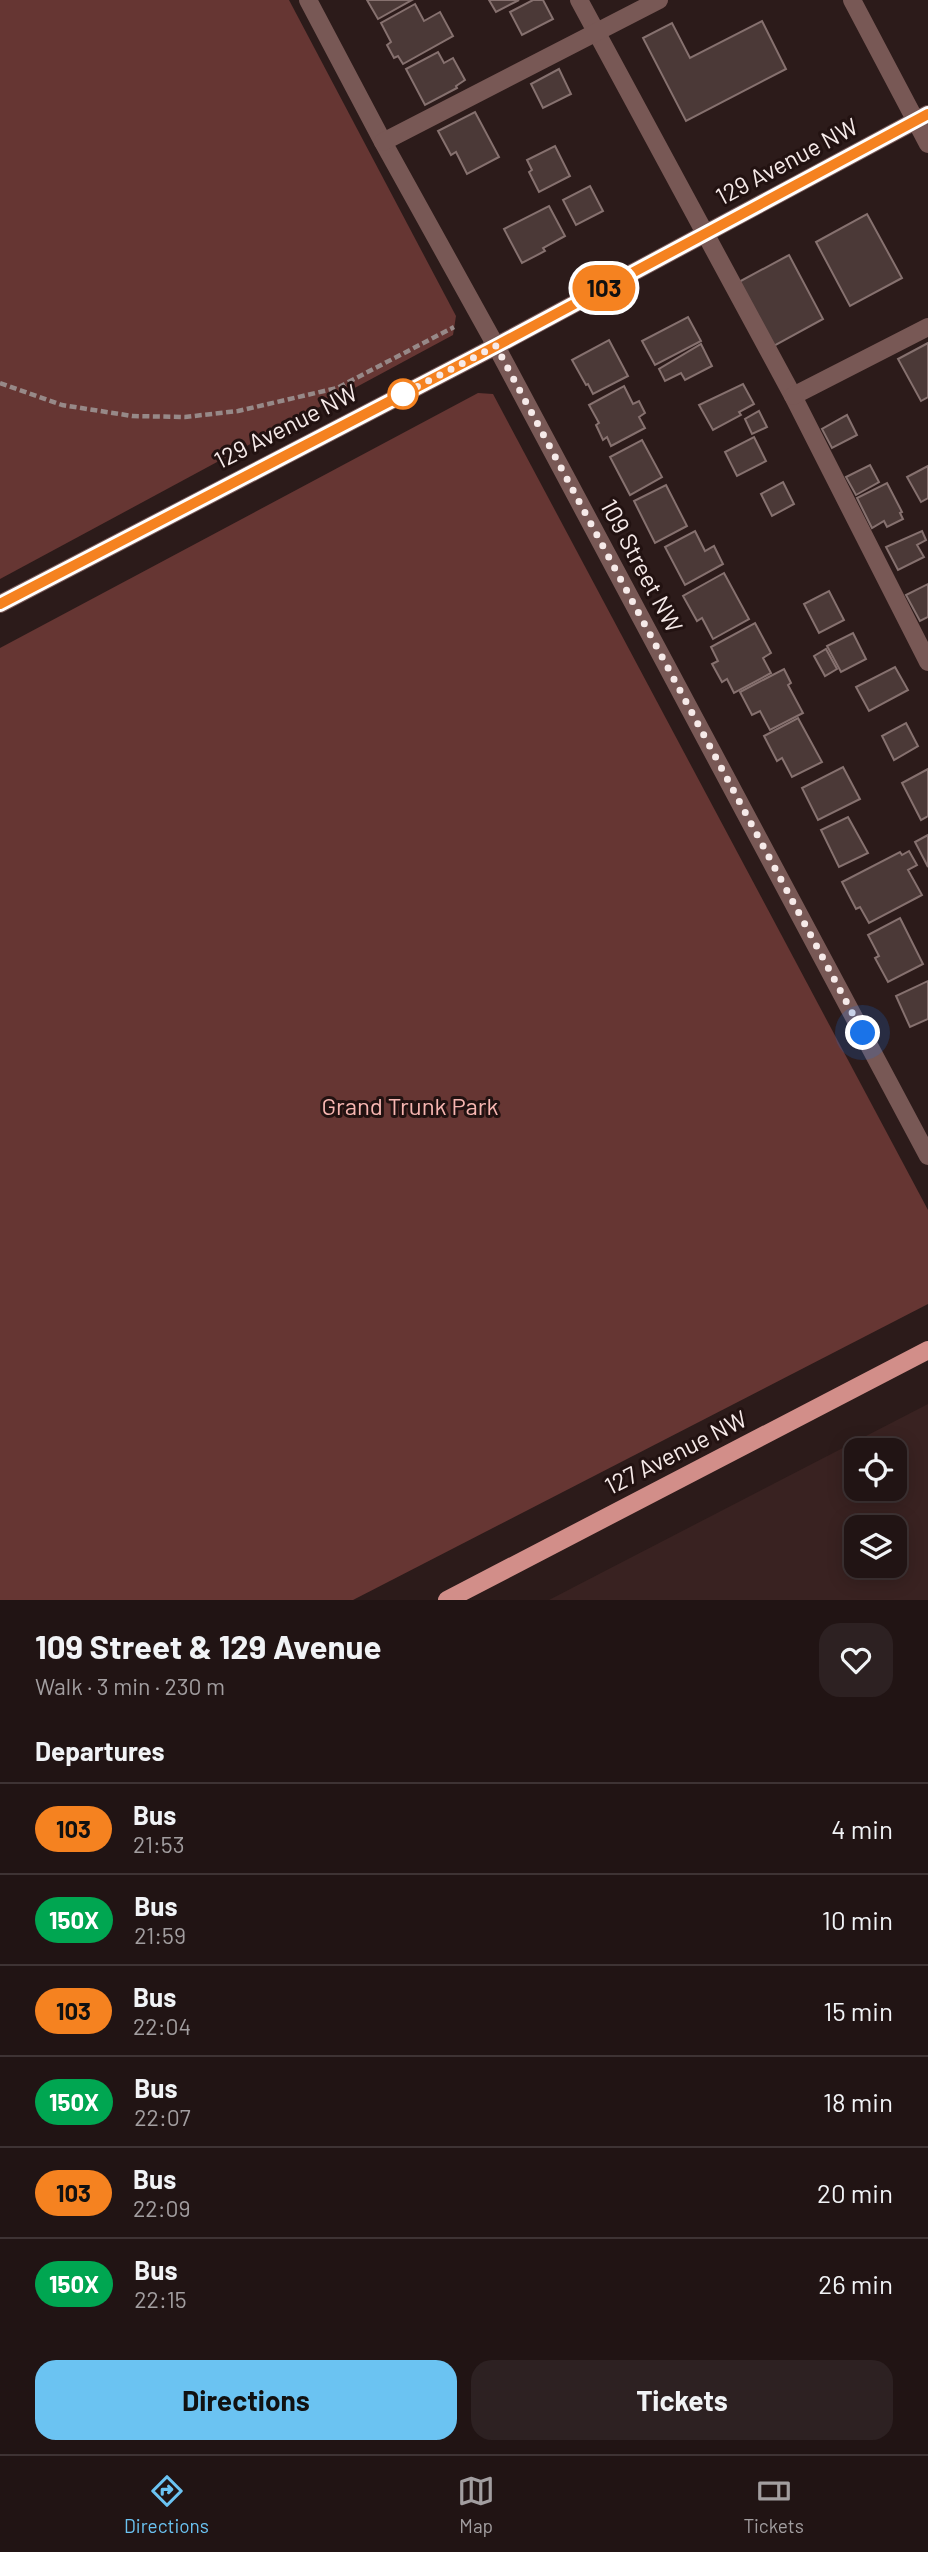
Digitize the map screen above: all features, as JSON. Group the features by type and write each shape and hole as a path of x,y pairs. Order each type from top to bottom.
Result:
{"main road":[{"name":"127 Avenue NW","path":"447,1600 928,1350"}],"street":[{"name":"109 Street NW","path":"309,0 928,1156"},
{"path":"579,0 793,396 928,662"},
{"path":"383,142 659,0"},
{"path":"852,0 922,118 928,144"},
{"name":"129 Avenue NW","path":"0,604 496,346 922,118"},
{"path":"793,396 928,327"}],"path":[{"path":"0,383 62,405 132,415 186,417 238,411 337,388 454,327"}],"shaded area":[{"path":"928,1404 928,1600 549,1600 844,1447 844,1501 907,1501 907,1438 862,1438"}],"green space":[{"path":"0,0 289,0 456,316 453,335 0,579"},
{"name":"Grand Trunk Park","path":"478,393 493,394 928,1210 928,1304 353,1600 0,1600 0,648"}],"building":[{"path":"367,0 412,0 378,19"},
{"path":"489,0 519,0 496,12"},
{"path":"533,0 543,0 553,19 522,35 510,12"},
{"path":"415,4 424,21 440,12 453,36 403,64 398,56 394,58 387,45 391,42 381,23"},
{"path":"762,21 786,69 686,121 643,38 672,23 690,58"},
{"path":"438,52 444,63 453,58 465,80 456,86 457,88 425,105 406,69"},
{"path":"559,69 571,94 543,108 531,84"},
{"path":"475,112 499,157 467,174 456,152 451,155 438,131"},
{"path":"555,146 570,176 539,192 529,172 532,170 527,160"},
{"path":"590,186 603,211 576,225 563,200"},
{"path":"549,206 565,236 522,263 504,229"},
{"path":"867,214 902,278 850,306 816,242"},
{"path":"789,255 823,319 772,347 737,283"},
{"path":"688,317 701,341 655,365 642,341"},
{"path":"609,340 628,376 593,394 572,360"},
{"path":"928,343 928,397 921,401 898,359"},
{"path":"701,344 712,366 685,380 681,373 665,381 659,369"},
{"path":"743,384 754,404 739,412 741,415 713,430 699,405"},
{"path":"624,386 633,404 639,401 645,413 639,417 645,428 611,446 607,437 603,440 596,425 599,423 589,405"},
{"path":"759,411 767,427 752,434 745,419"},
{"path":"847,415 857,435 832,448 822,429"},
{"path":"754,437 766,461 737,476 725,452"},
{"path":"642,440 662,477 630,495 610,457"},
{"path":"870,465 879,482 856,495 846,477"},
{"path":"928,466 928,498 921,502 907,477"},
{"path":"783,482 794,504 772,516 761,494"},
{"path":"887,483 903,519 887,527 884,521 872,528 857,498"},
{"path":"666,485 687,526 655,543 634,501"},
{"path":"695,531 705,551 714,546 723,564 685,585 665,547"},
{"path":"922,531 926,540 917,545 924,557 898,570 886,547"},
{"path":"724,573 749,619 713,639 702,618 697,621 683,596"},
{"path":"928,584 928,617 920,621 906,595"},
{"path":"829,591 844,620 819,633 804,604"},
{"path":"755,623 771,653 763,658 771,673 734,693 727,679 722,682 712,664 718,661 711,647"},
{"path":"853,633 866,659 841,672 827,646"},
{"path":"826,649 837,669 825,676 814,656"},
{"path":"895,667 908,690 869,711 856,687"},
{"path":"784,669 791,683 788,685 803,713 770,730 760,711 752,715 740,692"},
{"path":"798,718 822,762 792,777 782,758 777,761 764,736"},
{"path":"906,723 918,746 894,760 882,736"},
{"path":"843,767 860,799 818,820 802,788"},
{"path":"928,769 928,816 921,820 902,783"},
{"path":"848,817 868,853 839,867 821,830"},
{"path":"928,835 928,867 915,842"},
{"path":"909,851 917,865 908,870 922,895 869,923 860,907 856,909 842,882 900,852 902,855"},
{"path":"900,918 923,964 888,982 875,958 879,956 868,935"},
{"path":"928,981 928,1019 910,1027 896,996"}],"bus line":[{"name":"103","path":"0,604 496,346 928,114"}],"route":[{"path":"403,394 399,396 496,346 863,1033"}]}
